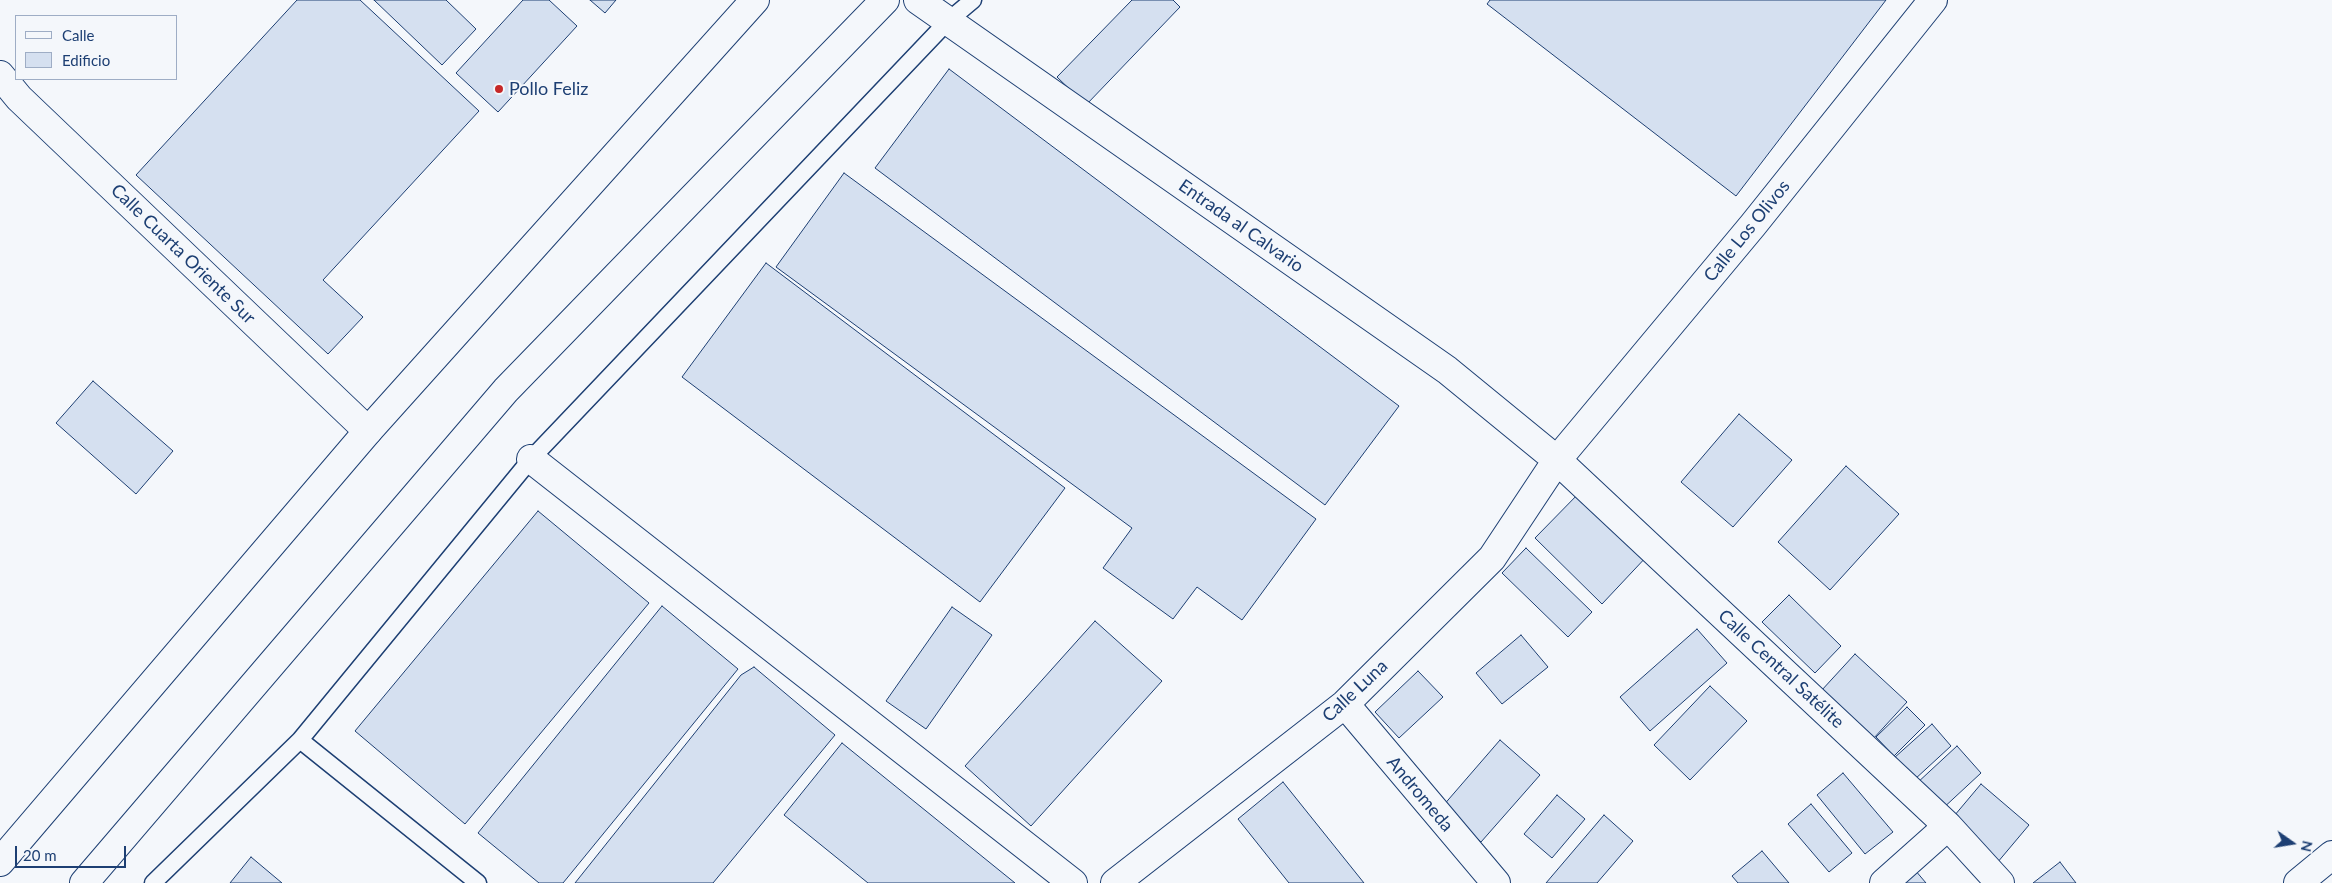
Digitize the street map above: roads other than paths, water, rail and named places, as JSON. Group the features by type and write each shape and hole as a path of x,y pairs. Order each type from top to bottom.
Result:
{"street":[{"path":"0,862 368,432 755,0"},
{"path":"84,883 506,390 885,0"},
{"name":"Entrada al Calvario","path":"918,0 1447,370 1557,460"},
{"name":"Calle Los Olivos","path":"1557,460 1753,225 1934,0"},
{"name":"Calle Cuarta Oriente Sur","path":"0,75 19,98 368,432"},
{"path":"531,459 1073,883"},
{"name":"Calle Luna","path":"1115,883 1345,704 1492,558 1557,460"},
{"name":"Calle Central Satélite","path":"1557,460 1948,826 2000,883"},
{"name":"Andromeda","path":"1345,704 1496,883"},
{"path":"1884,883 1948,826"},
{"path":"2298,883 2332,855"}],"lane":[{"path":"153,883 300,740 531,459 948,21 972,0"},
{"path":"300,740 478,883"}],"place":[{"name":"Pollo Feliz","path":"499,89"}]}
